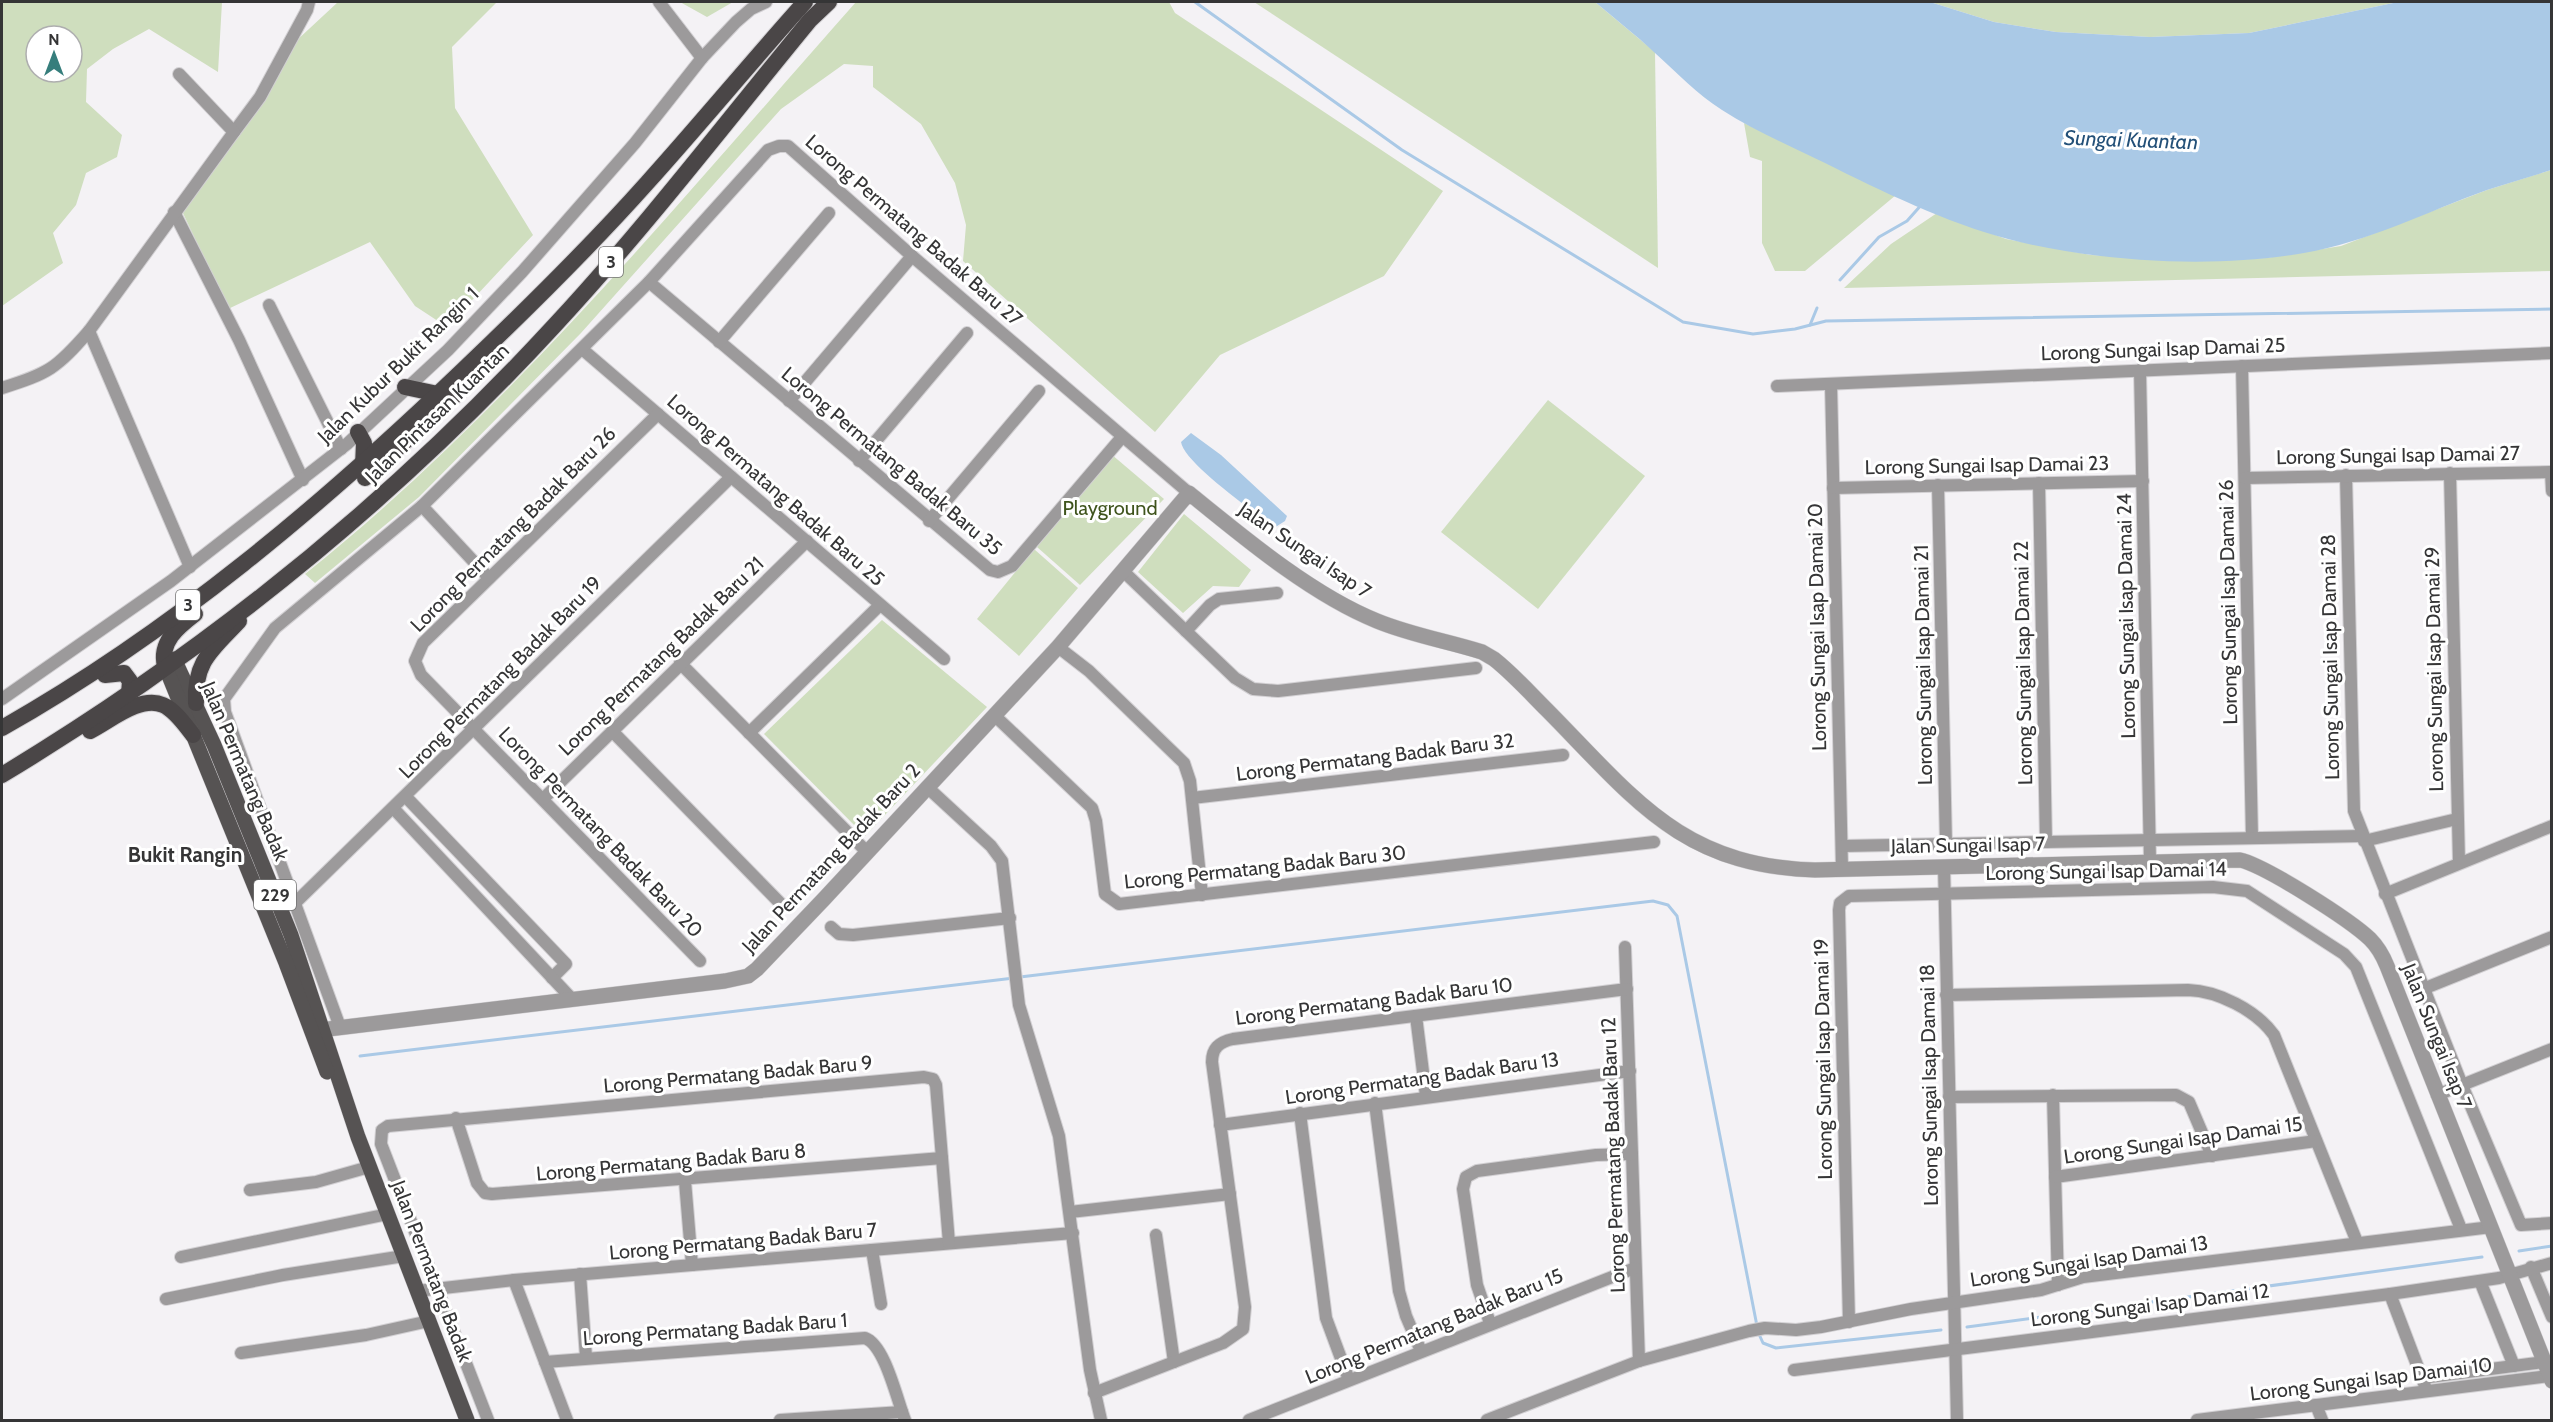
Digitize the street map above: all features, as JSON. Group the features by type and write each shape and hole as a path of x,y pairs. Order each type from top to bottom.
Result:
{"highway":[{"name":"Jalan Pintasan Kuantan","path":"2,728 100,668 173,616 293,525 363,466 501,333 648,182 805,2"},
{"name":"Jalan Pintasan Kuantan","path":"2,775 129,694 168,659 268,590 373,505 521,361 595,281 810,20 829,2"},
{"path":"2,738 39,718 139,652 150,648 168,659 178,628 304,530 410,439 477,373 501,333"},
{"path":"405,387 438,394"},
{"path":"358,432 364,443 363,466"},
{"path":"196,703 196,676 200,664 268,590"},
{"path":"105,675 123,673 130,681 129,694"},
{"path":"41,751 144,704 162,705 169,709 193,735"}],"main road":[{"name":"Jalan Permatang Badak","path":"168,659 196,703 291,935 317,1031"},
{"name":"Jalan Permatang Badak","path":"168,659 193,735 317,1031 467,1420"}],"street":[{"path":"2,388 50,371 89,331 260,97 307,10 309,2"},
{"path":"659,2 702,58"},
{"name":"Jalan Kubur Bukit Rangin 1","path":"2,699 190,567 341,449 405,387 448,350 522,272 635,143 702,58 736,22 751,9 766,2"},
{"path":"179,74 234,132"},
{"name":"Lorong Permatang Badak Baru 27","path":"340,1027 222,703 275,628 422,506 649,282 768,150 788,146 912,256 1189,493"},
{"path":"174,212 239,340 303,480"},
{"path":"719,342 829,213"},
{"path":"789,401 912,256"},
{"name":"Lorong Permatang Badak Baru 35","path":"649,282 984,567 998,572 1012,566 1122,436"},
{"path":"269,305 341,449"},
{"path":"89,331 190,567"},
{"path":"859,461 967,333"},
{"name":"Lorong Permatang Badak Baru 25","path":"582,349 944,659"},
{"name":"Lorong Sungai Isap Damai 25","path":"1777,386 2552,353"},
{"name":"Lorong Sungai Isap Damai 26","path":"2242,366 2252,838"},
{"name":"Lorong Sungai Isap Damai 24","path":"2140,370 2150,861"},
{"name":"Lorong Sungai Isap Damai 20","path":"1831,384 1842,869"},
{"path":"929,521 1040,391"},
{"name":"Lorong Permatang Badak Baru 26","path":"474,729 421,675 415,661 423,643 658,414"},
{"path":"2551,472 2552,491"},
{"name":"Lorong Sungai Isap Damai 27","path":"2245,478 2551,472"},
{"name":"Lorong Sungai Isap Damai 29","path":"2450,473 2459,863"},
{"name":"Lorong Sungai Isap Damai 28","path":"2346,476 2353,801 2363,838 2521,1225 2552,1223"},
{"name":"Lorong Permatang Badak Baru 19","path":"295,903 394,809 731,477"},
{"name":"Lorong Sungai Isap Damai 23","path":"1833,488 2143,481"},
{"name":"Lorong Sungai Isap Damai 22","path":"2038,483 2046,842"},
{"name":"Lorong Sungai Isap Damai 21","path":"1938,485 1946,844"},
{"name":"Jalan Permatang Badak Baru 2","path":"317,1031 725,981 748,976 1058,647 1189,493"},
{"name":"Jalan Sungai Isap 7","path":"1189,493 1266,555 1362,614 1393,627 1482,652 1494,659 1644,808 1684,836 1728,856 1770,866 1842,869 2231,859 2251,862 2368,938 2387,966 2548,1373"},
{"path":"422,506 489,578"},
{"name":"Lorong Permatang Badak Baru 21","path":"543,799 807,541"},
{"path":"1123,571 1235,678 1253,689 1265,691 1476,668"},
{"path":"1186,631 1210,605 1219,599 1277,593"},
{"path":"749,733 880,605"},
{"path":"1058,647 1089,671 1178,755 1188,771 1202,895"},
{"path":"680,663 867,852"},
{"name":"Lorong Permatang Badak Baru 30","path":"994,715 1092,808 1096,821 1104,888 1108,898 1119,904 1654,842"},
{"name":"Lorong Permatang Badak Baru 20","path":"474,729 700,961"},
{"path":"612,731 780,903"},
{"name":"Lorong Permatang Badak Baru 32","path":"1192,798 1563,755"},
{"path":"927,787 998,853 1004,870 1022,1020 1059,1136 1094,1393 1101,1420"},
{"path":"406,797 566,964 552,978"},
{"path":"394,809 572,999"},
{"path":"1842,846 2363,838 2457,819"},
{"path":"2385,894 2552,826"},
{"name":"Lorong Sungai Isap Damai 18","path":"1944,866 1957,1420"},
{"name":"Lorong Sungai Isap Damai 14","path":"1945,894 2238,888 2255,896 2336,948 2351,959 2359,974 2462,1230"},
{"name":"Lorong Sungai Isap Damai 19","path":"1849,1322 1840,903 1849,896 1945,894"},
{"path":"831,927 839,933 853,935 1010,918"},
{"path":"2423,988 2552,937"},
{"name":"Lorong Permatang Badak Baru 12","path":"1625,947 1639,1361"},
{"name":"Lorong Permatang Badak Baru 10","path":"1094,1393 1232,1339 1239,1335 1245,1323 1245,1307 1212,1062 1212,1055 1219,1044 1233,1039 1627,989"},
{"path":"1946,995 2188,990 2217,994 2262,1022 2274,1035 2357,1242"},
{"path":"1416,1016 1426,1096"},
{"path":"2437,1095 2552,1049"},
{"name":"Lorong Permatang Badak Baru 13","path":"1220,1125 1426,1096 1630,1071"},
{"name":"Lorong Permatang Badak Baru 9","path":"436,1288 381,1144 382,1130 396,1123 924,1077 933,1079 936,1085 949,1243"},
{"path":"1949,1097 2158,1093 2182,1097 2192,1108 2212,1156"},
{"path":"2053,1095 2058,1285"},
{"path":"1375,1103 1399,1291 1406,1316 1421,1351"},
{"path":"1300,1113 1326,1318 1349,1380"},
{"name":"Lorong Permatang Badak Baru 8","path":"456,1118 477,1183 485,1193 501,1195 942,1158"},
{"name":"Lorong Sungai Isap Damai 15","path":"2055,1177 2316,1141"},
{"path":"1490,1323 1477,1286 1463,1190 1466,1177 1477,1171 1596,1155 1632,1154"},
{"path":"250,1190 316,1182 369,1167"},
{"path":"685,1181 692,1264"},
{"path":"1070,1212 1230,1194"},
{"path":"181,1257 387,1214"},
{"name":"Lorong Sungai Isap Damai 13","path":"1487,1420 1639,1361 1749,1331 1766,1328 1796,1330 1849,1322 1953,1302 2041,1290 2083,1277 2491,1227"},
{"name":"Lorong Permatang Badak Baru 7","path":"417,1291 692,1264 1072,1233"},
{"path":"1156,1234 1174,1362"},
{"path":"872,1250 882,1304"},
{"path":"166,1299 283,1275 404,1256"},
{"name":"Lorong Sungai Isap Damai 12","path":"1794,1370 2390,1294 2511,1276 2531,1267 2552,1263"},
{"path":"2531,1267 2552,1317"},
{"name":"Lorong Permatang Badak Baru 15","path":"1249,1420 1490,1323 1635,1268"},
{"path":"580,1274 586,1358"},
{"path":"514,1280 567,1420"},
{"path":"2480,1281 2514,1366"},
{"path":"436,1288 488,1420"},
{"path":"2390,1294 2427,1391"},
{"path":"241,1353 366,1335 429,1321"},
{"name":"Lorong Permatang Badak Baru 1","path":"545,1362 865,1338 871,1340 879,1349 903,1416"},
{"path":"2422,1378 2514,1366 2548,1373"},
{"name":"Lorong Sungai Isap Damai 10","path":"2197,1420 2219,1419 2548,1373"},
{"path":"2316,1406 2322,1420"},
{"path":"780,1420 903,1416"}],"green space":[{"path":"2,2 222,2 218,72 149,29 113,49 87,69 86,102 122,135 117,157 86,173 76,205 53,233 63,263 2,306"},
{"path":"338,2 497,2 452,47 455,108 533,235 447,327 415,306 370,242 228,309 182,211 281,55"},
{"path":"680,2 733,2 707,17"},
{"path":"856,2 1169,2 1175,13 1443,191 1384,276 1220,355 1155,432 963,261 966,225 955,183 921,124 873,87 873,66 844,64 781,109 581,333 419,497 315,583 305,574 380,511 453,444 523,373 660,226"},
{"path":"1254,2 1595,2 1655,52 1658,268"},
{"path":"1930,2 2398,2 2249,33 2150,37 2056,32 1994,22"},
{"path":"1744,123 1896,195 1805,271 1775,271 1762,243 1762,161 1750,157"},
{"path":"2551,170 2551,271 1844,288 1891,244 1937,213 2006,239 2091,255 2190,260 2266,258 2341,246 2487,190"},
{"path":"1548,400 1645,476 1538,609 1441,532"},
{"name":"Playground","path":"1111,454 1164,499 1080,585 1037,547"},
{"name":"Playground","path":"1184,514 1251,570 1239,587 1213,586 1183,613 1138,572"},
{"path":"1034,549 1078,588 1019,656 977,619"},
{"path":"882,620 987,707 865,836 764,734"}],"water":[{"name":"Sungai Kuantan","path":"1595,2 1930,2 1994,22 2056,32 2150,37 2249,33 2398,2 2551,2 2551,170 2487,190 2351,242 2304,253 2269,258 2194,262 2117,258 2042,247 1985,232 1915,206 1747,125 1704,97"},
{"path":"1191,433 1221,455 1287,516 1285,521 1274,528 1194,462 1181,442"}],"waterway":[{"path":"1195,2 1402,150 1683,322 1753,334 1795,329 1826,321 2552,309"},
{"path":"1840,280 1879,237 1907,221 1923,203"},
{"path":"1810,325 1817,308"},
{"path":"1020,977 1653,901 1668,905 1677,916 1757,1326"},
{"path":"360,1056 1014,978"},
{"path":"2519,1251 2552,1246"},
{"path":"1967,1327 2482,1257"},
{"path":"1758,1332 1763,1343 1776,1348 1941,1330"}],"district":[{"name":"Bukit Rangin","path":"185,855"}]}
